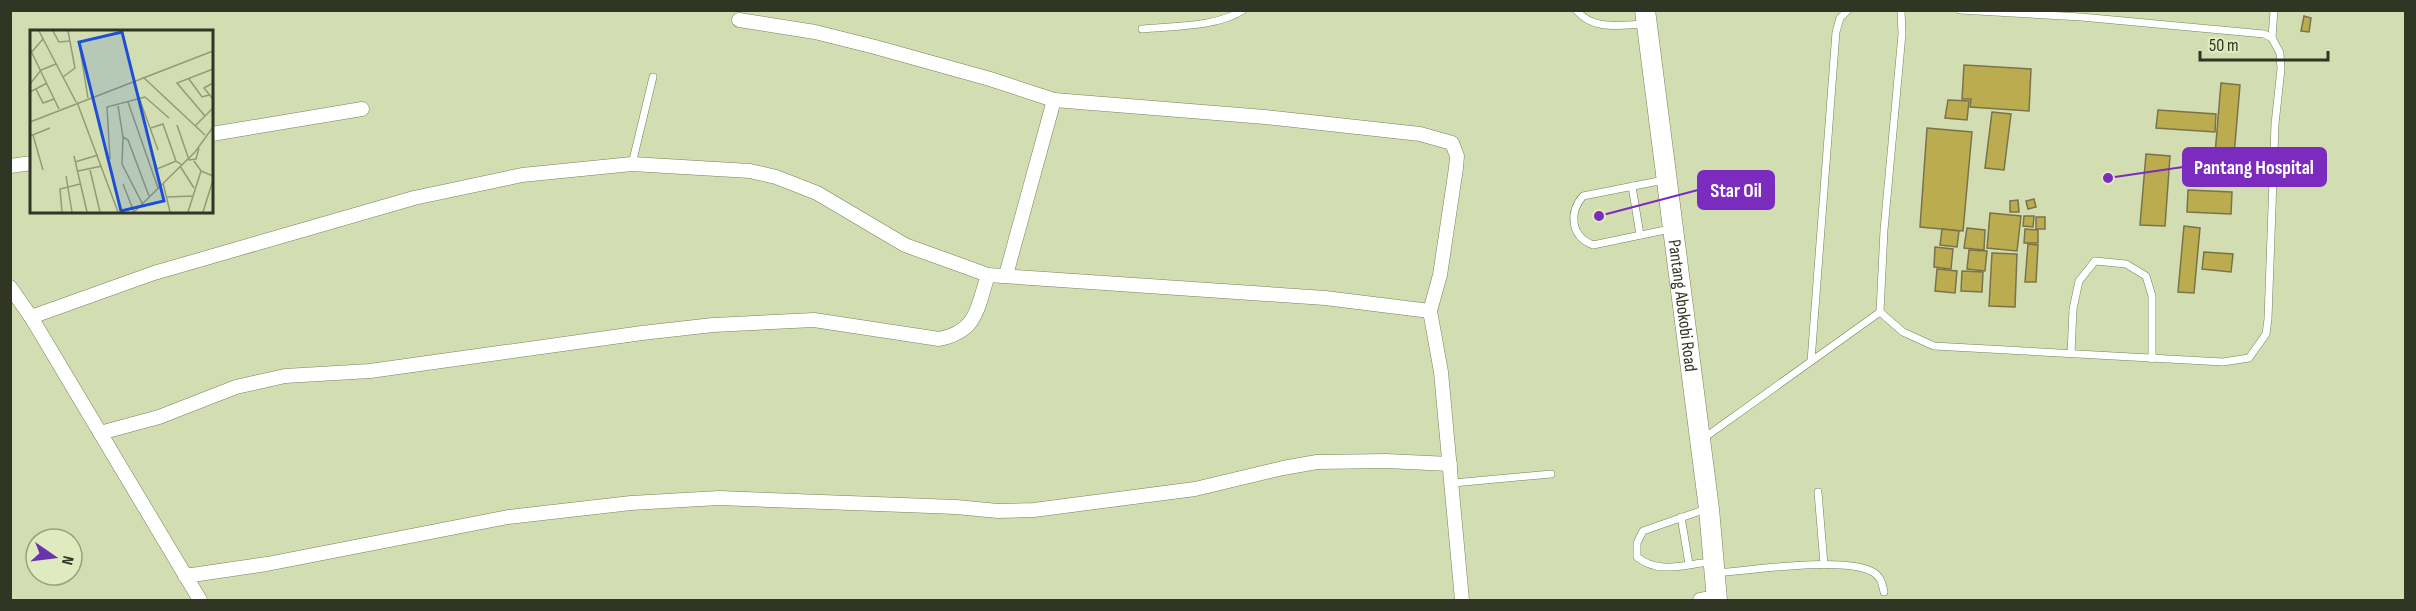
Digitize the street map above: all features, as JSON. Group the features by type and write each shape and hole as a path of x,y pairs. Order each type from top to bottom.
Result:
{"street":[{"name":"Pantang Abokobi Road","path":"1646,17 1709,509 1714,567 1711,599"},
{"path":"739,20 815,32 875,47 990,79 1054,100 1265,117 1420,134 1452,144 1457,156 1456,168 1440,275 1431,311 1441,372 1453,483 1462,600"},
{"path":"1006,275 1054,100"},
{"path":"213,134 362,109"},
{"path":"10,166 30,163"},
{"path":"31,317 154,273 414,198 522,175 632,164 750,171 776,177 817,193 905,245 988,275 1325,298 1431,311"},
{"path":"100,433 159,417 236,387 285,376 370,371 713,325 814,320 939,339 951,336 969,326 988,275"},
{"path":"10,287 31,317 200,600"},
{"path":"184,576 267,564 508,517 631,503 719,498 956,507 998,511 1034,510 1195,489 1317,462 1386,461 1450,464"}],"lane":[{"path":"1142,29 1203,23 1236,15 1243,10"},
{"path":"1576,10 1592,24 1646,17"},
{"path":"1810,361 1836,32 1840,18 1848,10"},
{"path":"1880,312 1884,230 1902,34 1902,10"},
{"path":"1960,10 2081,17 2264,34 2272,38"},
{"path":"1880,312 1903,332 1934,346 2223,362 2249,358 2266,334 2272,247 2275,124 2281,69 2280,53 2272,38 2274,10"},
{"path":"632,164 653,77"},
{"path":"1666,179 1583,196 1574,212 1577,235 1583,241 1593,245 1672,229"},
{"path":"1632,186 1640,235"},
{"path":"2071,353 2073,309 2079,281 2095,261 2126,264 2146,276 2152,296 2152,359"},
{"path":"1699,441 1880,312"},
{"path":"1453,483 1551,474"},
{"path":"1818,492 1824,564"},
{"path":"1709,509 1643,531 1637,543 1637,556 1647,564 1659,568 1689,564 1714,567 1847,564 1866,568 1881,579 1884,592"},
{"path":"1681,517 1689,564"}],"building":[{"path":"2304,16 2311,18 2309,32 2301,31"},
{"path":"1964,65 2031,69 2029,111 1970,107 1971,99 1962,99"},
{"path":"2221,83 2240,85 2232,179 2213,178"},
{"path":"1948,100 1969,101 1967,120 1945,118"},
{"path":"2158,110 2216,114 2215,132 2156,128"},
{"path":"1992,112 2011,114 2004,170 1985,168"},
{"path":"1927,128 1972,132 1963,231 1920,227"},
{"path":"2146,154 2170,156 2165,226 2140,225"},
{"path":"2188,190 2232,192 2231,214 2187,212"},
{"path":"2034,199 2036,207 2028,209 2026,201"},
{"path":"2018,200 2019,212 2010,212 2010,201"},
{"path":"1990,213 2021,216 2017,251 1987,248"},
{"path":"2024,216 2034,216 2033,227 2023,226"},
{"path":"2036,217 2045,217 2045,229 2036,229"},
{"path":"2184,226 2200,228 2194,293 2178,292"},
{"path":"1967,228 1985,230 1984,250 1964,248"},
{"path":"1942,229 1959,231 1957,247 1940,245"},
{"path":"2025,229 2038,230 2038,243 2024,243"},
{"path":"2028,244 2038,245 2036,282 2025,282"},
{"path":"1935,247 1953,249 1951,269 1934,267"},
{"path":"1969,250 1987,251 1985,271 1967,269"},
{"path":"2204,252 2233,254 2231,272 2202,269"},
{"path":"1992,253 2017,254 2015,307 1989,306"},
{"path":"1937,269 1957,271 1955,293 1935,291"},
{"path":"1962,271 1983,272 1982,292 1961,291"}],"place":[{"name":"Pantang Hospital","path":"2108,178"},
{"name":"Star Oil","path":"1599,216"}]}
